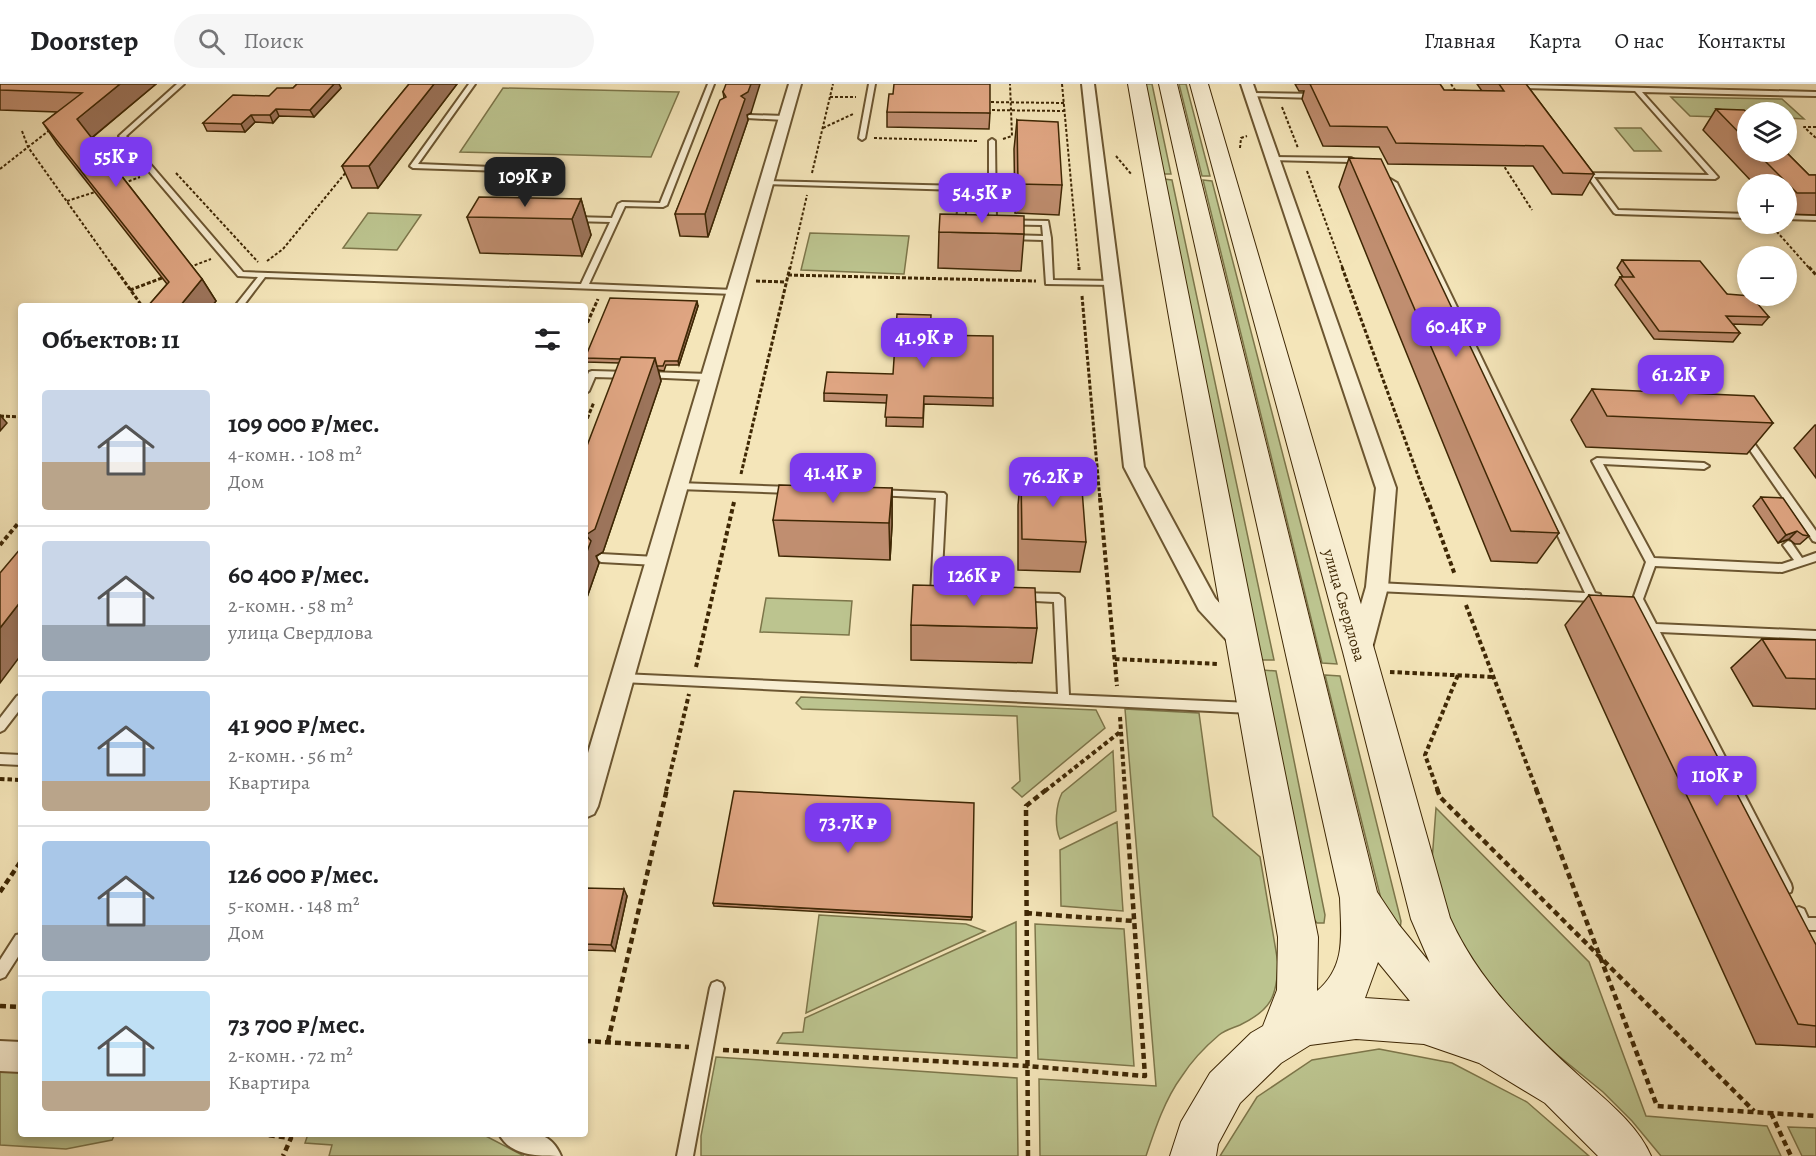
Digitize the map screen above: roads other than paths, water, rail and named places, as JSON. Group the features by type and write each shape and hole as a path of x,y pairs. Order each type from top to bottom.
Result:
{"main road":[{"path":"1137,84 1298,937 1301,975 1291,1033"},
{"path":"1168,84 1359,898 1362,952 1354,979 1342,999 1326,1013 1266,1048 1225,1088 1192,1150"},
{"name":"улица Свердлова","path":"1199,84 1370,662 1431,919 1450,963 1479,1006 1560,1088"},
{"path":"1359,898 1398,958 1448,1012 1493,1048 1560,1088 1593,1118 1628,1156"},
{"path":"1291,1033 1356,1018 1424,1023 1493,1048"}],"street":[{"path":"588,796 795,84"},
{"path":"1088,84 1134,467 1207,604 1242,642"},
{"path":"1249,89 1386,488 1370,662"},
{"path":"0,1056 18,1057"},
{"path":"519,1137 545,1156"}],"lane":[{"path":"181,84 122,136 241,274 603,287 736,286"},
{"path":"472,84 413,166 541,170 513,217 525,217"},
{"path":"584,286 622,204 663,205 711,84"},
{"path":"862,138 872,84"},
{"path":"1524,86 1816,94"},
{"path":"1524,86 1532,96"},
{"path":"1249,89 1323,96"},
{"path":"1590,175 1715,177 1637,90"},
{"path":"698,116 707,117"},
{"path":"749,117 785,118"},
{"path":"992,141 992,222 1045,223 1049,282 1112,283"},
{"path":"1577,158 1616,212 1737,216"},
{"path":"1272,159 1351,160 1394,183 1592,597"},
{"path":"766,183 962,188 961,236"},
{"path":"1797,217 1816,218"},
{"path":"570,219 615,220"},
{"path":"1004,237 1047,238"},
{"path":"241,303 263,275"},
{"path":"588,384 592,374 709,377"},
{"path":"1743,434 1816,538"},
{"path":"1651,562 1597,461 1704,466"},
{"path":"678,486 806,490"},
{"path":"862,492 941,495 936,594 947,594"},
{"path":"1788,545 1800,562"},
{"path":"1651,562 1782,568 1816,557"},
{"path":"601,558 656,561"},
{"path":"1651,562 1632,598 1653,628 1804,924 1816,924"},
{"path":"1377,587 1603,597"},
{"path":"1014,596 1059,598 1064,699"},
{"path":"1653,628 1816,635"},
{"path":"622,678 1255,708"},
{"path":"0,727 18,703"},
{"path":"0,759 18,760"},
{"path":"0,972 18,944"},
{"path":"685,1156 717,988"}]}
